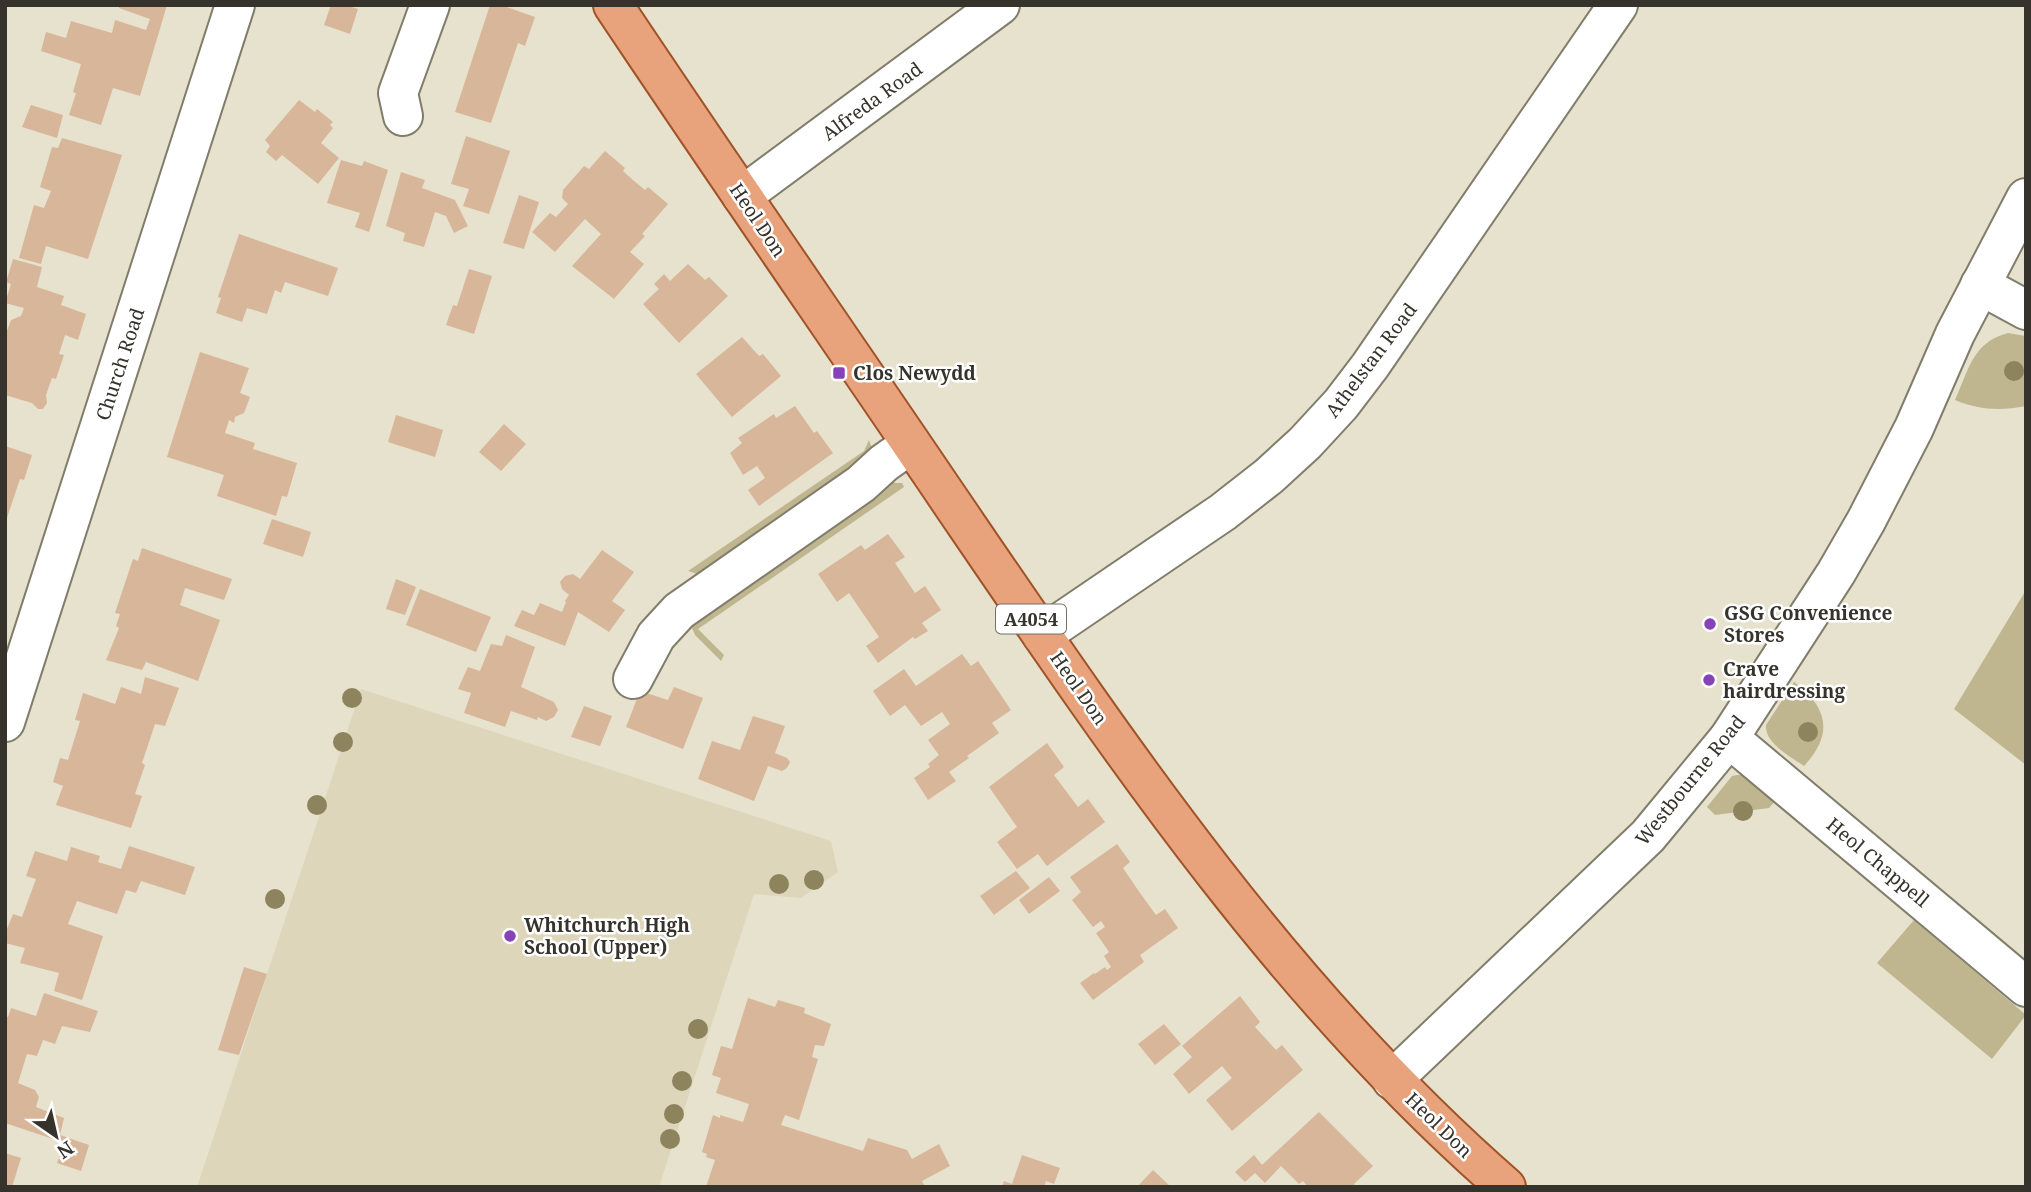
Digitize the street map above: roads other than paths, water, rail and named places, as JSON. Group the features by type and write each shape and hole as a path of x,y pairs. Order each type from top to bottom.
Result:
{"main road":[{"name":"Heol Don","path":"613,5 1142,779 1250,918 1325,1007 1392,1080 1506,1187"}],"street":[{"name":"Church Road","path":"5,722 235,5"},
{"path":"403,116 398,93 430,5"},
{"name":"Alfreda Road","path":"742,196 1000,5"},
{"name":"Athelstan Road","path":"1042,635 1223,512 1305,443 1341,404 1370,366 1618,5"},
{"name":"Westbourne Road","path":"1392,1080 1648,836 1729,738 1836,573 1866,521 1914,428 1955,334 2026,198"},
{"path":"1980,285 2026,310"},
{"path":"633,679 656,636 679,611 861,484 911,444"},
{"name":"Heol Chappell","path":"1729,738 2026,987"}],"place":[{"name":"Clos Newydd","path":"839,373"},
{"name":"GSG Convenience Stores","path":"1710,624"},
{"name":"Crave hairdressing","path":"1709,680"},
{"name":"Whitchurch High School (Upper)","path":"510,936"}]}
